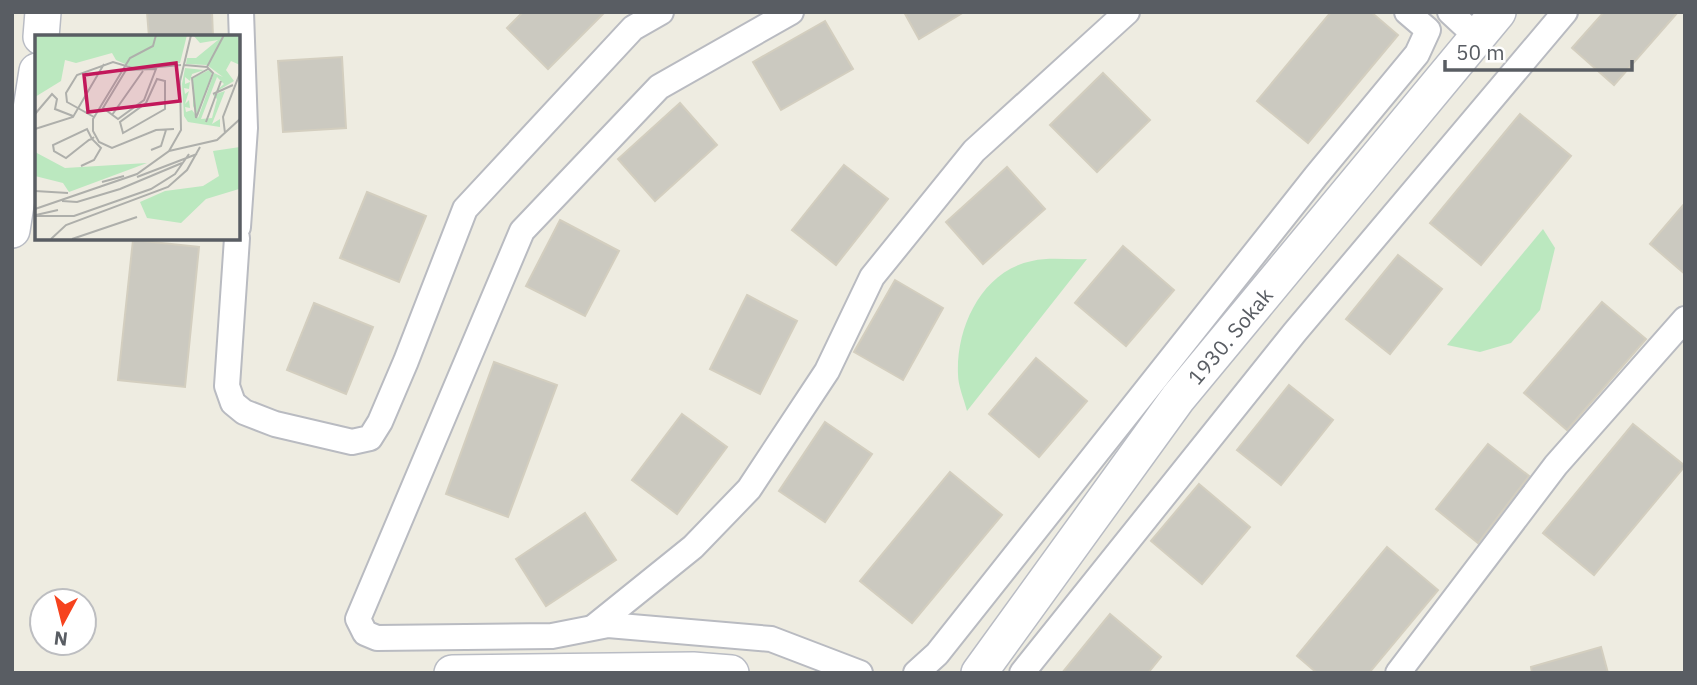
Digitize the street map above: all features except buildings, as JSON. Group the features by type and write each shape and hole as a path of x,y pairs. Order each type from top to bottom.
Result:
{"main road":[{"path":"41,35 43,12"},
{"name":"1930. Sokak","path":"979,673 1178,398 1488,25"},
{"path":"12,230 35,84"},
{"path":"452,673 693,670 731,673"}],"street":[{"path":"240,199 245,128 241,12"},
{"path":"237,240 227,386 233,403 244,412 275,424 352,442 370,438 380,422 406,361 465,209 633,28 661,12"},
{"path":"790,12 659,87 522,231 358,619 365,634 377,638 552,636 608,625 771,639 860,673"},
{"path":"595,626 693,547 749,489 827,371 872,277 974,151 1127,12"},
{"path":"916,673 937,654 1316,176 1417,54 1428,30 1408,12"},
{"path":"1450,12 1488,25"},
{"path":"1022,673 1295,332 1565,12"},
{"path":"1398,673 1556,465 1685,319"}],"green space":[{"path":"1543,229 1555,248 1540,310 1511,343 1480,352 1447,345"},
{"path":"1087,259 967,411 958,379 959,356 967,320 986,289 999,276 1032,261"}]}
